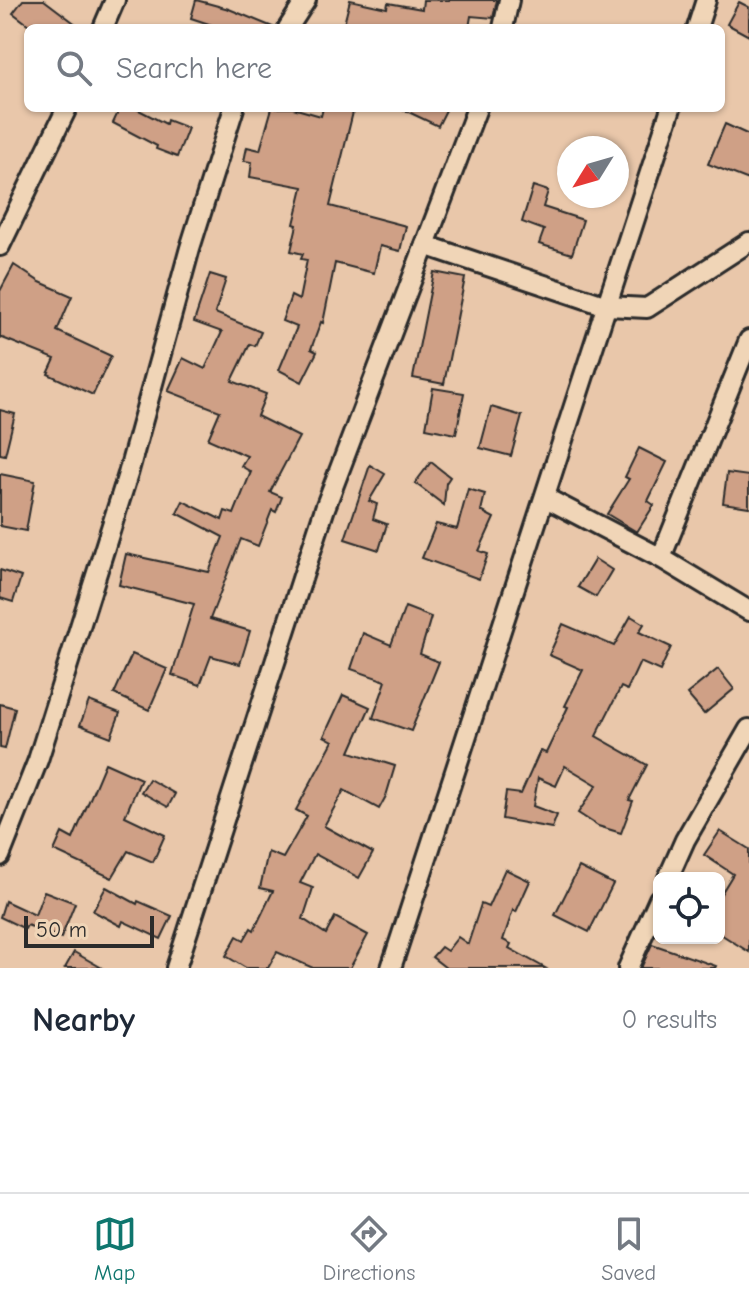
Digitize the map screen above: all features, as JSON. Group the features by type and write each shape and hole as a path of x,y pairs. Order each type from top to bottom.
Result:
{"street":[{"path":"105,24 115,0"},
{"path":"291,24 306,0"},
{"path":"504,24 509,0"},
{"path":"698,24 706,0"},
{"path":"0,246 65,112"},
{"path":"0,856 38,760 128,474 190,248 233,112"},
{"path":"176,968 325,508 475,112"},
{"path":"391,968 670,112"},
{"path":"425,245 607,306 647,308 749,242"},
{"path":"661,558 749,340"},
{"path":"546,498 661,558 749,611"},
{"path":"671,872 685,840 749,729"},
{"path":"628,968 653,912"}],"building":[{"path":"23,0 44,0 76,24 28,24 13,13"},
{"path":"196,0 265,24 209,24 191,18"},
{"path":"350,0 387,8 388,3 422,9 423,0 497,0 493,18 471,16 470,24 344,24"},
{"path":"739,2 749,7 749,36 727,24"},
{"path":"118,112 143,112 166,124 167,120 188,128 177,157 156,149 157,146 113,123"},
{"path":"271,112 307,112 321,116 322,112 353,112 330,206 406,226 400,251 380,246 374,273 335,263 323,323 311,349 317,352 302,382 279,370 297,327 282,321 291,296 299,300 307,260 301,259 303,254 291,251 303,187 250,177 252,162 244,161 247,147 260,150"},
{"path":"408,112 445,112 438,126"},
{"path":"725,124 749,135 749,180 708,164"},
{"path":"533,186 548,191 543,207 583,220 572,254 539,244 544,230 522,222"},
{"path":"14,265 40,282 72,296 57,331 111,356 93,395 48,374 55,359 0,337 0,291"},
{"path":"434,272 465,278 444,384 413,378"},
{"path":"210,274 226,279 215,313 261,332 255,346 250,344 232,381 266,394 257,416 299,437 270,492 282,497 276,512 272,510 258,546 241,539 210,619 250,631 240,664 211,656 200,685 172,675 194,604 119,585 126,554 209,572 223,537 177,513 183,501 222,520 225,511 234,514 251,472 241,466 247,456 208,439 220,411 168,391 183,358 205,369 222,332 194,322"},
{"path":"433,388 464,393 456,434 426,428"},
{"path":"491,407 522,416 511,456 480,448"},
{"path":"0,410 15,414 5,455 0,454"},
{"path":"639,448 667,462 648,501 654,505 637,532 607,514 629,479 625,477"},
{"path":"431,462 450,477 446,483 444,505 415,483"},
{"path":"370,465 385,474 369,501 377,504 373,519 387,524 379,550 345,539"},
{"path":"727,473 749,476 749,507 723,503"},
{"path":"0,474 35,481 26,531 0,526"},
{"path":"468,489 485,494 481,511 494,518 479,551 488,554 479,579 422,558 436,524 457,529"},
{"path":"595,559 612,570 596,597 578,587"},
{"path":"0,570 21,577 13,602 0,598"},
{"path":"405,607 431,617 420,654 439,662 411,731 373,718 386,681 351,669 363,633 391,645"},
{"path":"631,616 644,624 639,632 671,647 660,671 640,662 627,690 621,687 596,736 647,765 629,800 633,801 621,833 598,826 578,813 597,785 565,766 556,786 538,778 533,806 557,815 552,828 502,819 506,792 521,794 540,751 546,753 583,670 549,655 563,624 614,646"},
{"path":"132,654 167,669 149,710 114,694"},
{"path":"718,669 734,689 704,714 687,694"},
{"path":"343,695 370,707 350,752 395,766 379,809 344,790 324,826 373,853 359,878 315,854 300,883 313,888 303,919 326,934 335,917 368,935 350,968 313,968 277,952 268,968 246,968 226,956 237,936 244,940 251,928 254,930 273,891 260,888 268,852 283,858 307,816 296,810 333,741 324,736"},
{"path":"89,701 120,713 111,737 80,725"},
{"path":"0,704 15,708 5,749 0,748"},
{"path":"105,763 141,779 125,816 165,835 153,862 128,851 112,878 54,851 62,833 73,839"},
{"path":"149,779 175,794 168,807 141,792"},
{"path":"720,831 749,849 749,952 725,937 725,887 733,874 704,855"},
{"path":"579,867 613,884 589,932 555,915"},
{"path":"505,869 530,881 516,912 513,910 503,940 511,944 509,948 545,968 446,968 432,957 441,947 447,951 458,937 468,944 481,904 488,907"},
{"path":"106,887 137,904 138,901 172,916 161,939 123,921 121,926 93,911"},
{"path":"44,891 75,903 61,938 27,925 25,929 0,917 5,901 35,915"},
{"path":"652,944 716,966 641,968"},
{"path":"74,952 102,968 65,968"}]}
